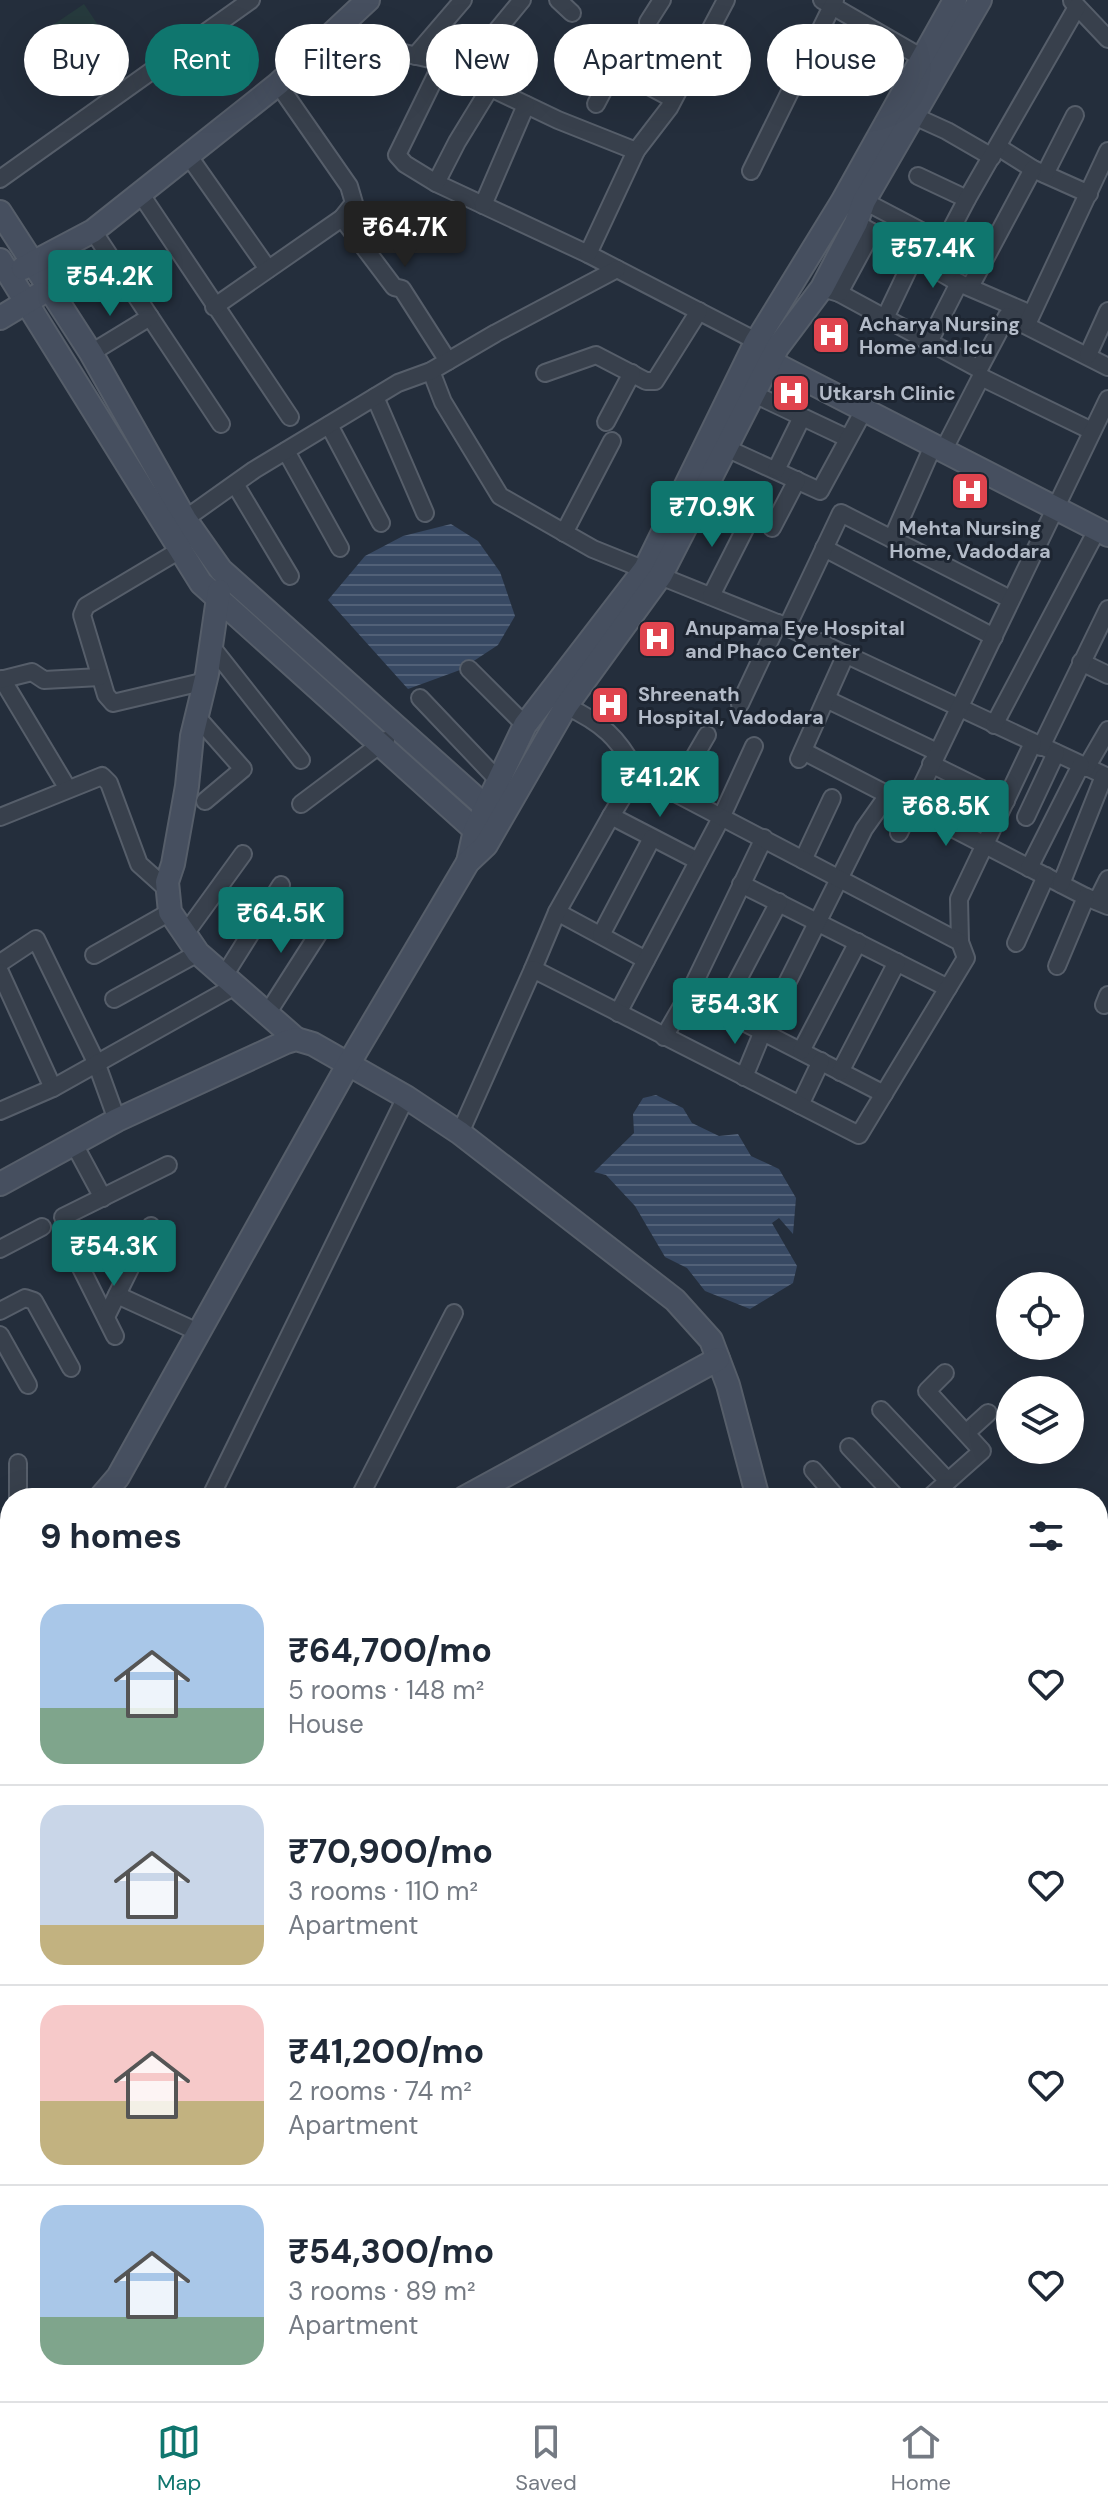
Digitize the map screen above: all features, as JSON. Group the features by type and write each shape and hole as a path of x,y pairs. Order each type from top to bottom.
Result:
{"street":[{"path":"0,179 251,0"},
{"path":"343,24 368,0"},
{"path":"415,56 463,0"},
{"path":"502,24 522,0"},
{"path":"558,0 572,13"},
{"path":"648,22 662,0"},
{"path":"713,24 726,0"},
{"path":"109,1488 118,1477 349,1063 493,814 530,765 653,572 726,448 754,394 768,351 830,290 864,228 864,201 914,116 955,0"},
{"path":"493,814 498,780 525,725 653,572 842,202 931,63 980,0"},
{"path":"751,171 830,2 931,63"},
{"path":"932,266 1074,4 1108,39"},
{"path":"410,55 426,60"},
{"path":"275,86 93,231 35,262 5,267 201,583 481,836"},
{"path":"214,307 342,218 354,203 349,186 286,96"},
{"path":"426,96 397,155 405,164 436,183 588,254 699,311 864,410 1058,502 1104,528 994,725"},
{"path":"436,183 485,96"},
{"path":"507,96 636,151"},
{"path":"596,104 600,96"},
{"path":"667,96 673,99"},
{"path":"588,254 636,151 675,96"},
{"path":"483,205 526,105"},
{"path":"929,342 1075,115"},
{"path":"914,116 1089,194"},
{"path":"1028,320 1108,151"},
{"path":"188,155 268,269"},
{"path":"918,176 967,199"},
{"path":"140,193 290,417"},
{"path":"864,201 946,244"},
{"path":"0,212 91,353 185,519 221,570 493,814"},
{"path":"342,218 394,287 402,289 448,361"},
{"path":"864,228 1108,367"},
{"path":"93,231 221,424"},
{"path":"885,318 915,255"},
{"path":"185,519 286,451 398,383 431,371 617,269"},
{"path":"0,318 48,290"},
{"path":"830,290 979,369 1007,316 1028,320"},
{"path":"545,373 596,355 650,382 660,377 699,311"},
{"path":"1088,355 1108,311"},
{"path":"91,353 150,317"},
{"path":"768,351 942,445"},
{"path":"431,371 443,402 500,496 593,549 783,625 1106,777 1053,880 1016,943"},
{"path":"606,422 632,373"},
{"path":"892,539 981,377 1098,431"},
{"path":"754,394 847,438"},
{"path":"375,397 425,513"},
{"path":"899,833 1058,502 1098,431 1108,399"},
{"path":"726,448 820,491 864,410"},
{"path":"776,470 802,417"},
{"path":"329,425 381,523"},
{"path":"564,533 612,441"},
{"path":"286,451 340,548"},
{"path":"772,528 797,480"},
{"path":"235,484 290,576"},
{"path":"740,704 841,513 1010,599"},
{"path":"711,596 749,521"},
{"path":"824,548 994,637"},
{"path":"180,550 82,611 106,695 113,703 206,681"},
{"path":"169,901 167,882 206,681 221,570"},
{"path":"1026,817 1043,748 1108,609"},
{"path":"211,646 301,760"},
{"path":"846,654 800,756 888,795 1097,901"},
{"path":"1081,662 1108,675"},
{"path":"469,669 525,725"},
{"path":"68,789 1,680 32,672 44,680 100,677"},
{"path":"420,698 498,780"},
{"path":"826,699 1006,801"},
{"path":"566,706 595,720 623,746 637,773 960,942"},
{"path":"197,717 243,769 205,801"},
{"path":"301,804 400,729"},
{"path":"1029,868 1083,767 1108,730"},
{"path":"674,792 707,735"},
{"path":"618,1013 721,818 754,746"},
{"path":"533,969 859,1135 966,958 960,942 959,899 1006,801 1043,748"},
{"path":"460,1133 557,912 637,773"},
{"path":"0,817 96,776 106,778 139,864 169,901 198,953 296,1039 313,1044 349,1063 460,1133 675,1300 711,1340 728,1385 755,1488"},
{"path":"744,1077 763,1031 864,829 888,795"},
{"path":"803,860 832,798"},
{"path":"611,816 698,861"},
{"path":"601,935 652,838"},
{"path":"664,1037 689,994 764,838"},
{"path":"185,934 243,854"},
{"path":"1057,966 1108,879"},
{"path":"741,884 948,988"},
{"path":"2,1104 53,1088 230,981 281,885"},
{"path":"94,955 169,901"},
{"path":"722,1010 779,902"},
{"path":"557,912 646,960"},
{"path":"267,1014 329,917"},
{"path":"0,963 36,939 96,1062 117,1120"},
{"path":"801,1051 858,942"},
{"path":"114,999 198,953"},
{"path":"840,1072 897,962"},
{"path":"0,972 53,1088"},
{"path":"689,994 884,1094"},
{"path":"0,1184 117,1120 296,1039"},
{"path":"800,1105 821,1061"},
{"path":"215,1488 406,1097"},
{"path":"74,1144 103,1198"},
{"path":"115,1336 63,1217 168,1165"},
{"path":"106,1317 151,1226"},
{"path":"0,1249 42,1227"},
{"path":"117,1295 198,1332"},
{"path":"0,1311 25,1298 34,1301 71,1368"},
{"path":"364,1488 454,1313"},
{"path":"0,1335 28,1385"},
{"path":"482,1488 718,1359"},
{"path":"940,1488 982,1451 927,1391 945,1373"},
{"path":"881,1410 948,1481"},
{"path":"966,1433 988,1413"},
{"path":"849,1447 888,1488"},
{"path":"18,1463 18,1488"},
{"path":"813,1470 828,1488"}],"green space":[{"path":"84,4 97,24 54,24"}],"water":[{"path":"451,524 478,541 500,572 515,616 498,645 460,670 408,689 328,600 365,556 403,536"},
{"path":"656,1095 683,1108 692,1123 719,1136 738,1134 751,1156 779,1169 796,1198 793,1234 779,1218 772,1223 797,1266 793,1283 750,1309 705,1291 687,1268 665,1257 635,1206 606,1175 594,1172 634,1133 633,1114 643,1098"}],"place":[{"name":"Acharya Nursing Home and Icu","path":"831,335"},
{"name":"Utkarsh Clinic","path":"791,393"},
{"name":"Mehta Nursing Home, Vadodara","path":"970,491"},
{"name":"Anupama Eye Hospital and Phaco Center","path":"657,639"},
{"name":"Shreenath Hospital, Vadodara","path":"610,705"}]}
